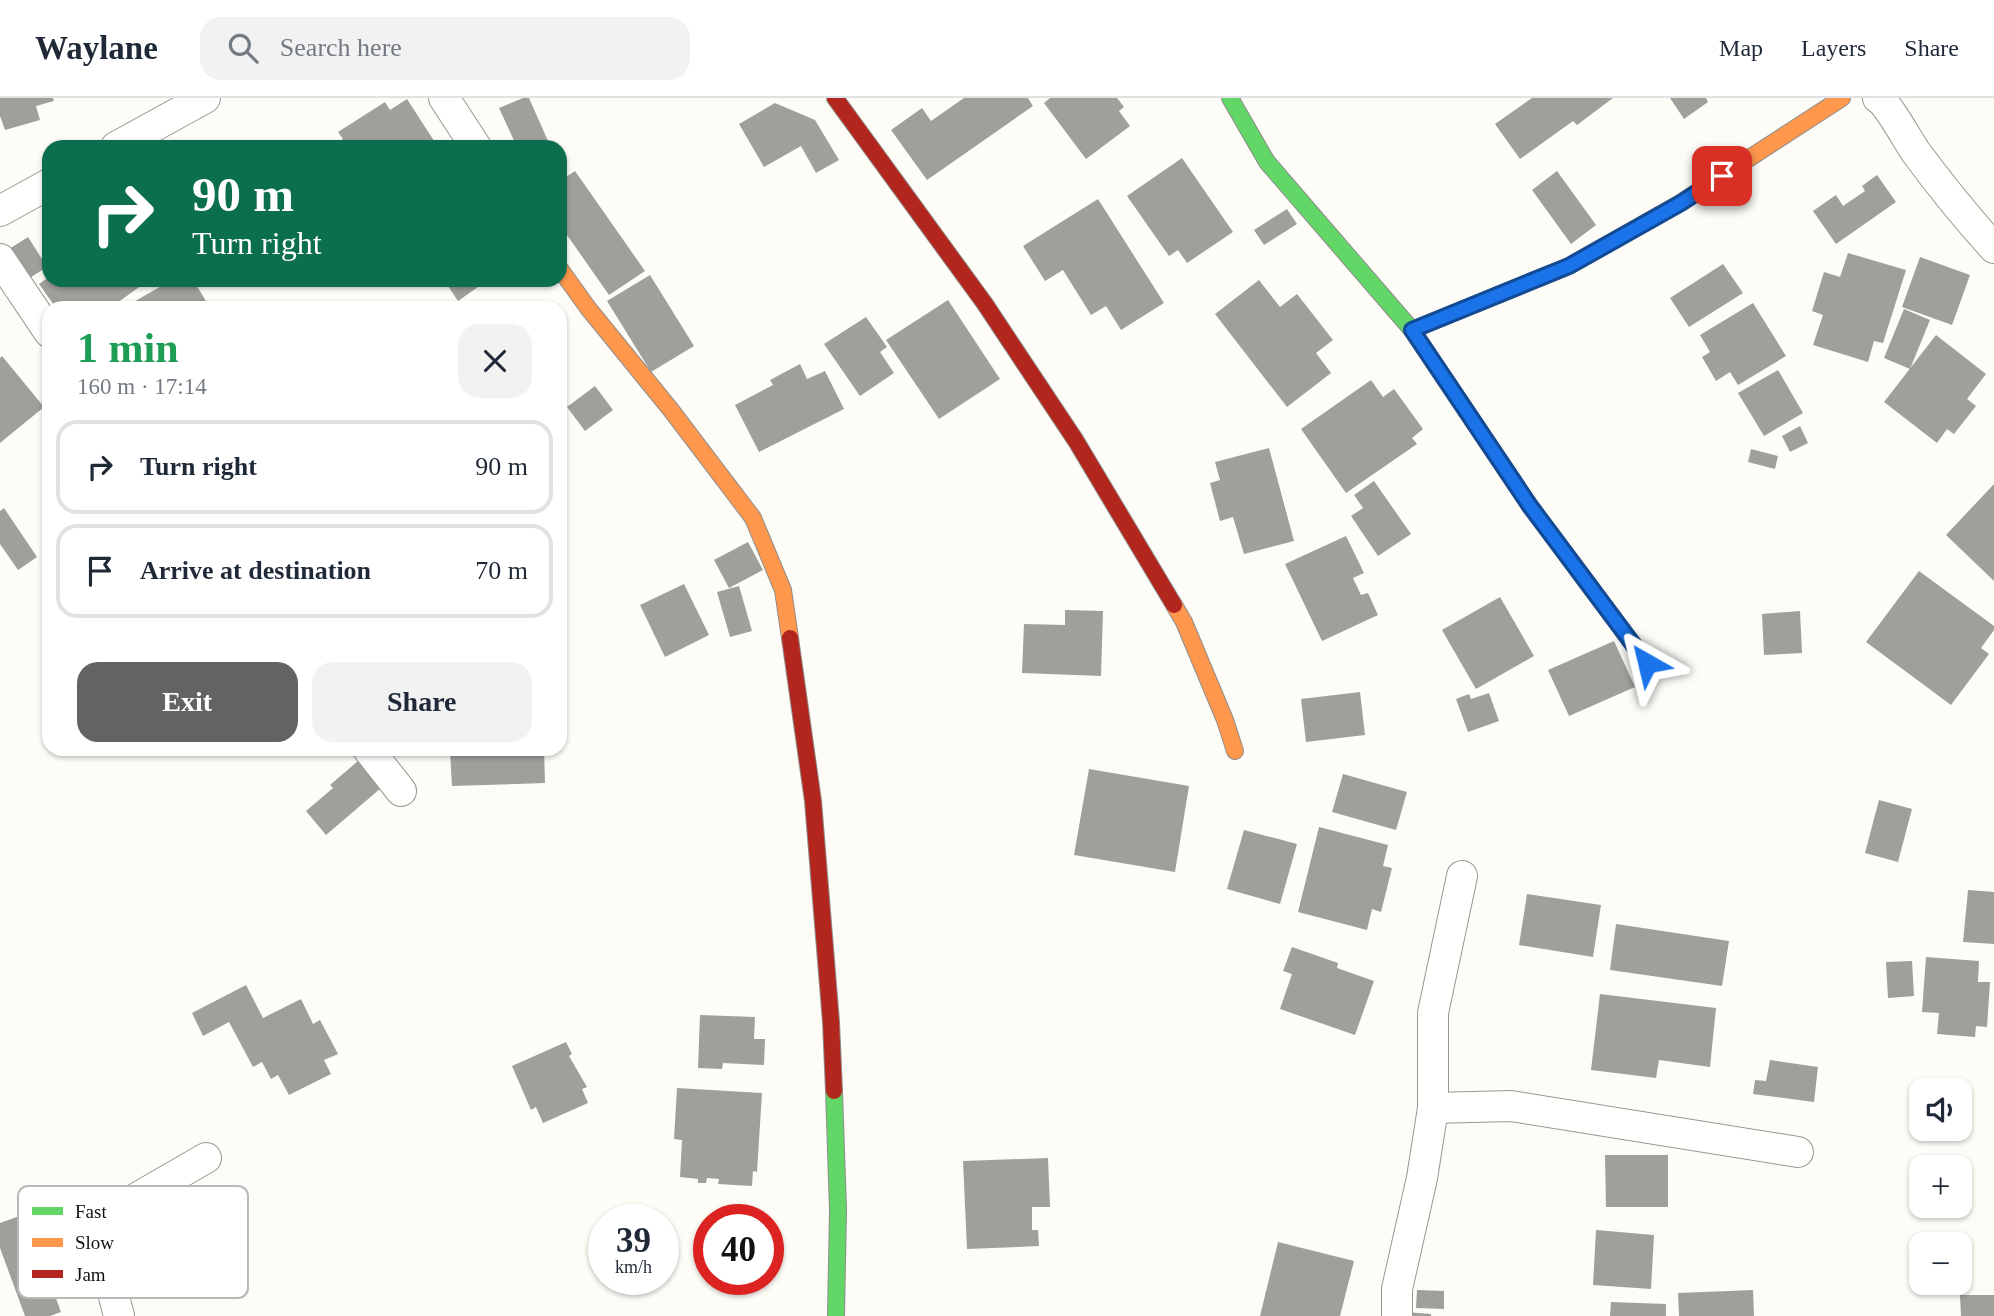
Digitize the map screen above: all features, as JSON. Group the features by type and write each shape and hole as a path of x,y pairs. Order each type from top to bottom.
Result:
{"street":[{"path":"129,140 205,98"},
{"path":"444,98 471,140"},
{"path":"835,98 985,304 1076,441 1184,622 1235,751"},
{"path":"1230,98 1267,162 1412,330 1530,506 1647,663"},
{"path":"1412,330 1569,266 1681,203 1843,98"},
{"path":"1878,98 1954,204 1994,248"},
{"path":"0,211 42,188"},
{"path":"0,259 42,322"},
{"path":"567,279 752,518 783,590 813,801 831,1022 838,1210 836,1316"},
{"path":"374,756 401,790"},
{"path":"1397,1316 1397,1289 1422,1178 1433,1108 1433,1013 1462,876"},
{"path":"1433,1108 1511,1106 1798,1152"},
{"path":"157,1186 206,1158"},
{"path":"114,1298 119,1316"}],"building":[{"path":"0,98 53,98 54,101 36,106 40,120 5,130 0,116"},
{"path":"529,98 548,140 514,140 499,108"},
{"path":"964,98 1028,98 1033,106 927,180 891,130 922,108 931,121"},
{"path":"1050,98 1117,98 1124,107 1119,111 1130,126 1086,159 1044,103"},
{"path":"1532,98 1613,98 1577,125 1573,121 1520,159 1495,124"},
{"path":"1670,98 1706,98 1708,102 1684,119"},
{"path":"407,99 433,140 342,140 338,132 385,102 390,110"},
{"path":"775,103 815,120 839,160 816,173 801,146 764,167 739,124"},
{"path":"1182,158 1233,232 1187,263 1178,250 1169,256 1127,196"},
{"path":"575,171 645,271 609,295 567,235 567,176"},
{"path":"1557,171 1596,225 1571,244 1532,190"},
{"path":"1877,175 1896,202 1836,244 1813,211 1836,195 1843,206 1865,191 1862,186"},
{"path":"1098,199 1164,303 1121,330 1106,306 1091,315 1063,270 1045,281 1023,246"},
{"path":"1287,209 1297,224 1264,245 1254,230"},
{"path":"28,237 42,259 42,270 28,279 9,249"},
{"path":"1848,253 1906,270 1883,343 1874,341 1868,362 1813,345 1823,315 1812,311 1824,272 1840,277"},
{"path":"1920,257 1970,275 1952,325 1902,307"},
{"path":"1723,264 1743,293 1689,327 1670,298"},
{"path":"650,275 694,346 651,372 607,301"},
{"path":"1259,280 1280,307 1297,294 1333,340 1316,353 1331,373 1287,407 1215,314"},
{"path":"42,282 42,287 139,287 120,301 51,301 39,284"},
{"path":"160,287 197,287 206,301 135,301"},
{"path":"449,287 478,287 458,301"},
{"path":"948,300 1000,379 939,419 886,340"},
{"path":"1753,303 1786,356 1738,385 1730,372 1716,381 1702,357 1710,352 1700,335"},
{"path":"1904,309 1930,320 1910,369 1884,358"},
{"path":"866,317 887,347 880,352 894,373 860,396 824,344"},
{"path":"1936,335 1986,374 1967,399 1976,406 1954,434 1947,429 1937,443 1884,402"},
{"path":"2,356 42,405 42,409 0,443"},
{"path":"800,364 807,379 825,371 844,409 759,452 735,405 773,385 770,380"},
{"path":"1778,370 1803,413 1764,436 1738,393"},
{"path":"1371,380 1383,397 1394,389 1423,429 1412,438 1417,444 1346,493 1301,429"},
{"path":"595,386 613,410 585,431 567,407"},
{"path":"1800,426 1808,443 1790,452 1782,436"},
{"path":"1269,448 1294,541 1244,554 1233,517 1220,521 1210,483 1220,480 1215,462"},
{"path":"1751,449 1778,456 1775,469 1748,462"},
{"path":"1374,481 1411,534 1378,556 1351,516 1363,508 1354,495"},
{"path":"1994,484 1994,581 1946,535"},
{"path":"4,508 37,557 18,570 0,544 0,511"},
{"path":"1346,536 1364,573 1353,578 1361,595 1368,593 1378,615 1322,641 1285,564"},
{"path":"748,542 763,570 729,588 714,560"},
{"path":"1919,571 1994,626 1981,648 1989,654 1951,705 1866,642"},
{"path":"684,584 709,635 665,657 640,605"},
{"path":"739,586 752,631 730,637 717,592"},
{"path":"1500,597 1534,656 1476,689 1442,630"},
{"path":"1065,610 1103,611 1101,676 1022,673 1024,624 1065,625"},
{"path":"1800,611 1802,653 1764,655 1762,614"},
{"path":"1614,641 1635,687 1569,716 1548,670"},
{"path":"1360,692 1365,735 1306,742 1301,699"},
{"path":"1489,693 1499,721 1468,732 1456,699 1469,694 1471,699"},
{"path":"364,756 388,782 326,835 306,811 333,788 330,785"},
{"path":"450,756 544,756 545,783 452,786"},
{"path":"1089,769 1189,786 1175,872 1074,855"},
{"path":"1343,774 1407,792 1396,830 1332,812"},
{"path":"1879,800 1912,809 1898,862 1865,853"},
{"path":"1319,827 1388,845 1383,866 1392,868 1381,912 1372,909 1367,930 1298,912"},
{"path":"1244,830 1297,844 1280,904 1227,889"},
{"path":"1968,890 1994,892 1994,944 1963,942"},
{"path":"1527,894 1601,905 1593,957 1519,945"},
{"path":"1616,924 1729,941 1722,986 1610,970"},
{"path":"1292,947 1338,963 1337,968 1374,981 1355,1035 1280,1009 1292,974 1283,971"},
{"path":"1926,957 1979,961 1978,982 1990,982 1987,1027 1976,1026 1975,1037 1937,1034 1939,1013 1922,1012"},
{"path":"1912,961 1914,996 1888,998 1886,962"},
{"path":"246,985 263,1018 301,999 313,1024 320,1020 338,1054 324,1060 331,1074 289,1095 278,1075 271,1079 262,1062 253,1067 229,1022 203,1036 192,1013"},
{"path":"1600,994 1716,1008 1710,1067 1659,1060 1656,1078 1591,1070"},
{"path":"700,1015 755,1017 754,1039 765,1039 764,1065 723,1063 722,1069 698,1068"},
{"path":"566,1042 572,1054 569,1056 587,1087 582,1089 588,1103 543,1123 536,1107 531,1110 512,1066"},
{"path":"1770,1060 1818,1067 1814,1102 1753,1094 1755,1080 1766,1081"},
{"path":"677,1088 762,1093 757,1172 753,1171 752,1186 718,1184 719,1179 707,1178 706,1183 698,1183 698,1179 680,1177 682,1140 674,1139"},
{"path":"1605,1155 1668,1155 1668,1207 1606,1207"},
{"path":"1048,1158 1050,1207 1032,1207 1032,1230 1038,1230 1039,1246 967,1249 963,1161"},
{"path":"18,1217 18,1297 0,1248 0,1223"},
{"path":"1596,1230 1654,1235 1651,1289 1593,1285"},
{"path":"1278,1242 1354,1261 1340,1316 1260,1316"},
{"path":"1417,1290 1444,1291 1444,1309 1416,1308"},
{"path":"1753,1290 1754,1316 1679,1316 1678,1293"},
{"path":"1960,1295 1994,1295 1994,1316 1961,1316"},
{"path":"18,1298 56,1298 61,1312 50,1316 25,1316"},
{"path":"1611,1302 1666,1304 1666,1316 1610,1316"},
{"path":"1406,1312 1431,1314 1431,1316 1406,1316"}],"traffic: fast":[{"path":"1230,98 1267,162 1412,330 1530,506 1592,589"},
{"path":"834,1091 838,1210 836,1316"}],"traffic: slow":[{"path":"1412,330 1569,266 1680,203 1842,98"},
{"path":"567,279 753,518 783,590 790,638"},
{"path":"1592,589 1647,663"},
{"path":"1174,605 1184,622 1225,720 1235,751"}],"traffic: jam":[{"path":"835,98 985,304 1076,441 1174,605"},
{"path":"790,638 813,801 834,1091"}],"route":[{"path":"1647,663 1530,506 1412,330 1569,266 1681,203 1722,176"}]}
